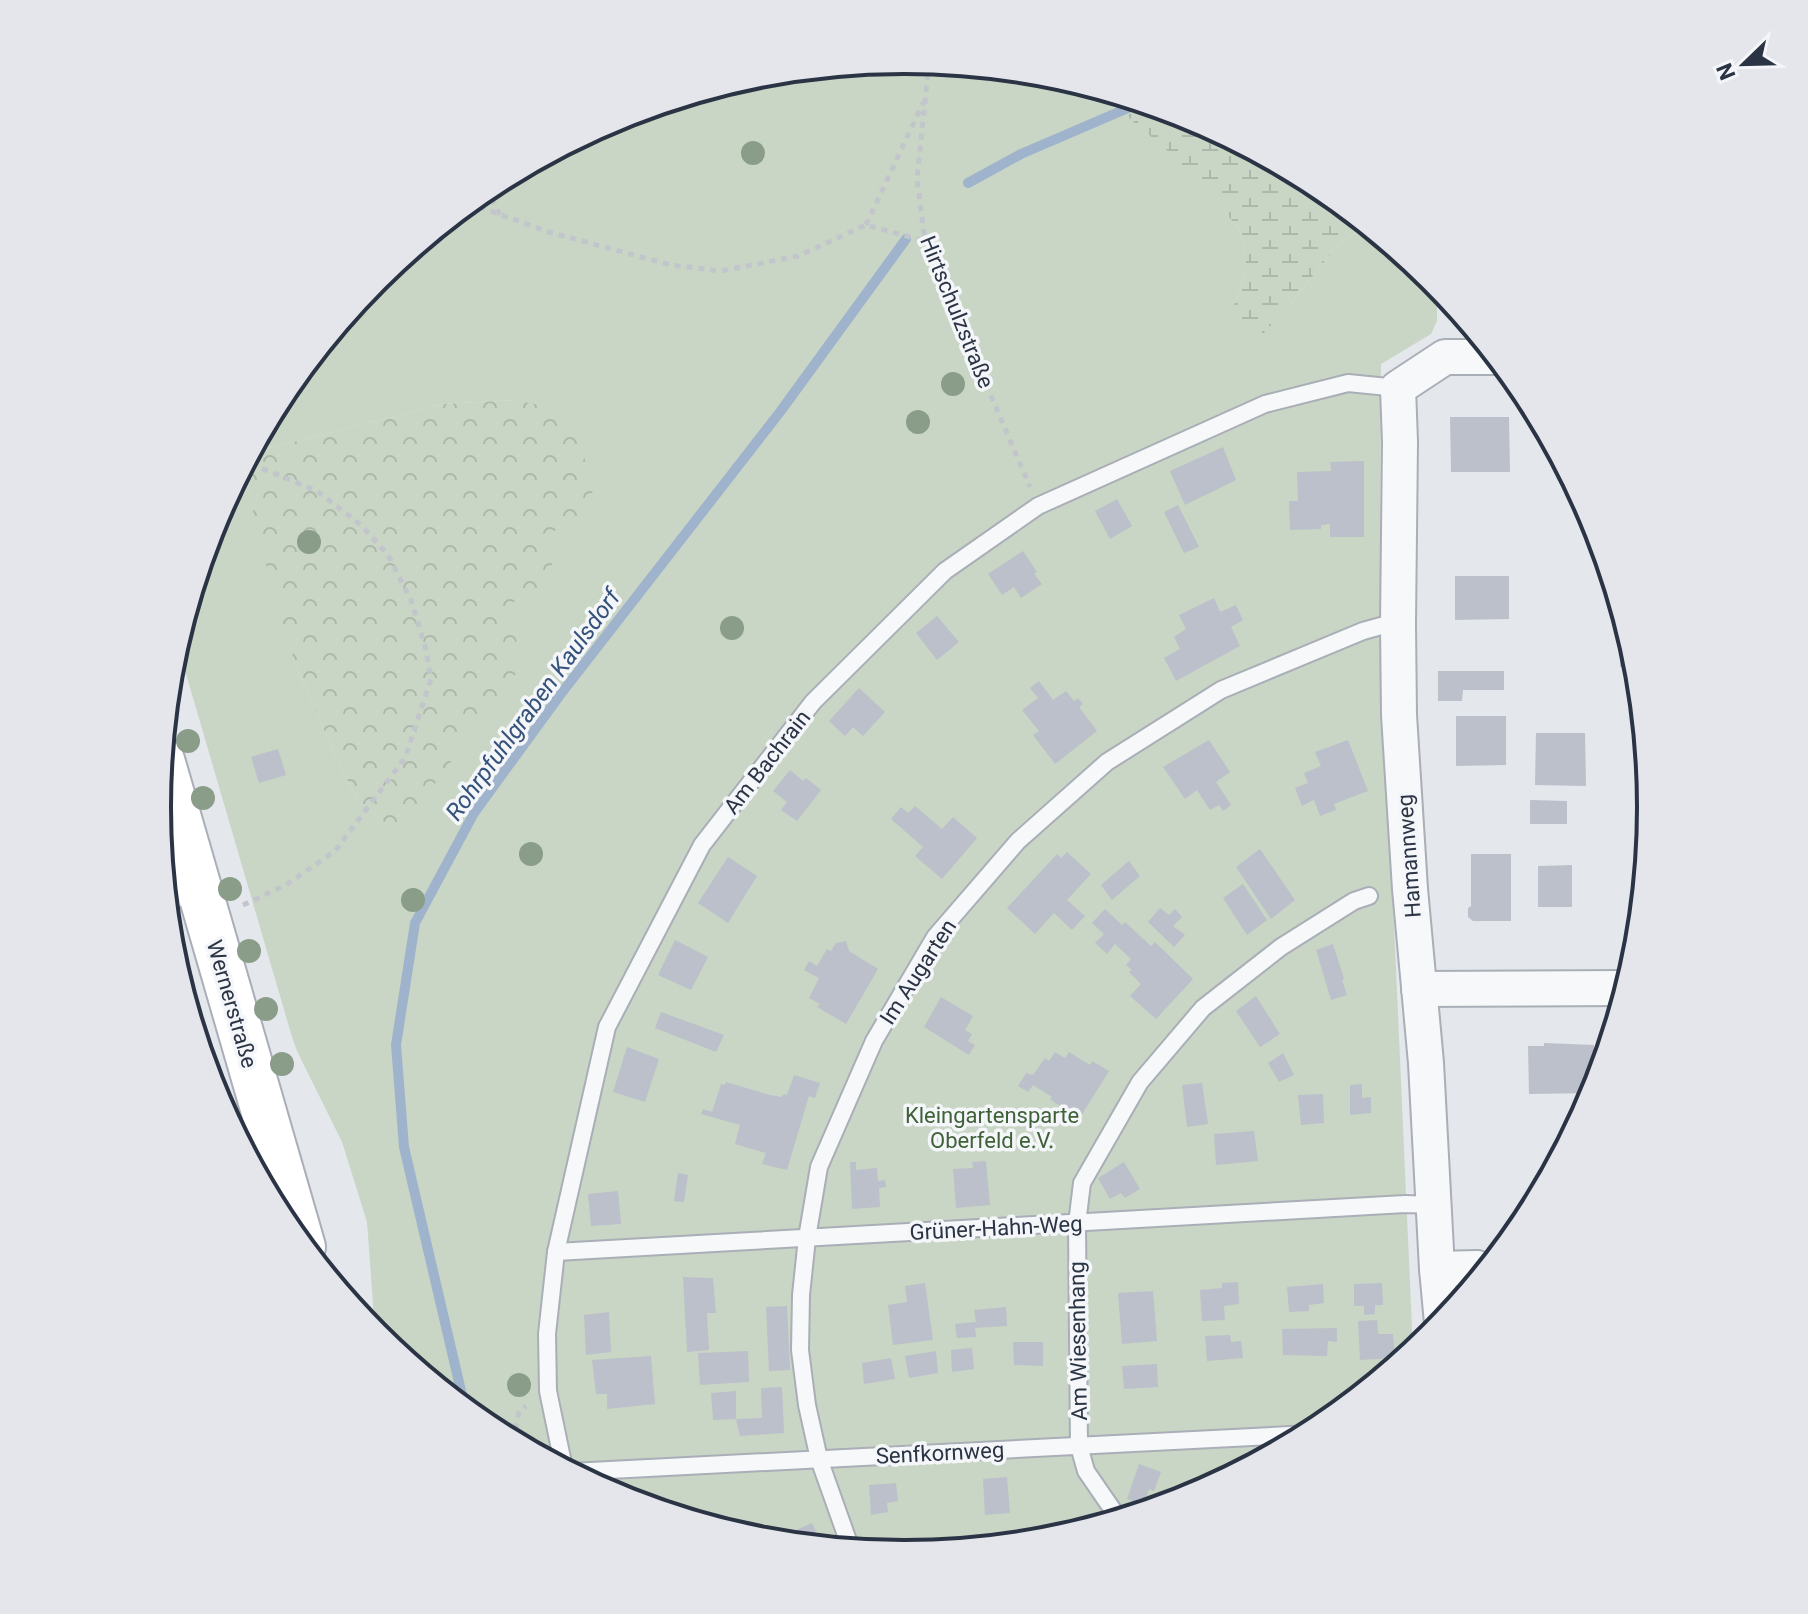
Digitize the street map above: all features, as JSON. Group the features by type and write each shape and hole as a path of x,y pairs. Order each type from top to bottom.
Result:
{"street":[{"path":"1398,388 1445,357 1483,357"},
{"name":"Hamannweg","path":"1398,388 1399,715 1410,889 1426,1063 1440,1306"},
{"name":"Wernerstraße","path":"171,806 189,897 289,1205"},
{"path":"1419,989 1614,988"},
{"path":"1437,1269 1473,1268"}],"lane":[{"name":"Am Bachrain","path":"561,1454 548,1391 547,1334 556,1252 607,1027 702,845 813,702 945,571 1038,506 1265,404 1348,383 1398,388"},
{"name":"Im Augarten","path":"847,1537 819,1459 807,1405 800,1350 801,1295 807,1238 819,1167 874,1041 935,937 1018,841 1107,762 1221,690 1363,631 1398,624"},
{"name":"Am Wiesenhang","path":"1112,1509 1086,1471 1079,1446 1077,1224 1082,1183 1140,1082 1203,1008 1281,947 1354,901 1369,896"},
{"name":"Grüner-Hahn-Weg","path":"556,1252 1405,1204 1435,1205"},
{"name":"Senfkornweg","path":"595,1471 1280,1436"}],"path":[{"name":"Hirtschulzstraße","path":"928,75 917,179 925,241 1038,506"},
{"path":"866,225 926,96"},
{"path":"493,201 500,215"},
{"path":"482,208 549,232 671,265 721,271 798,256 866,225 925,241"},
{"path":"189,897 247,904 286,885 335,851 405,758 431,679 411,600 388,555 361,525 317,491 256,466"}],"green space":[{"name":"Kleingartensparte Oberfeld e.V.","path":"904,74 952,76 1047,88 1111,104 1119,107 1169,151 1238,227 1246,254 1246,272 1235,302 1287,308 1341,241 1358,232 1422,289 1437,305 1437,321 1431,334 1381,364 1380,610 1412,1334 1350,1389 1311,1416 1270,1442 1185,1484 1094,1515 1047,1526 1000,1534 904,1540 808,1534 761,1526 668,1501 623,1484 537,1442 497,1416 458,1389 386,1325 374,1312 367,1222 342,1142 292,1037 184,668 210,571 249,480 249,494 295,663 357,799 391,826 506,604 513,400 443,404 264,449 322,361 353,324 421,256 497,198 538,172 623,130 714,99 808,80"},
{"path":"1102,101 1140,113 1185,130 1228,150 1270,172 1358,232 1341,241 1259,338 1247,334 1238,326 1233,314 1246,272 1246,254 1238,227 1169,152 1119,107"},
{"path":"513,400 550,407 577,438 592,479 593,519 543,534 559,588 506,604 523,664 403,827 391,826 357,799 295,663 271,586 249,494 249,480 264,449 443,404"}],"building":[{"path":"1450,417 1509,417 1510,472 1451,472"},
{"path":"1223,447 1236,480 1185,505 1170,471"},
{"path":"1364,461 1364,537 1330,537 1330,524 1321,525 1321,529 1290,530 1289,501 1298,501 1297,472 1331,471 1330,462"},
{"path":"1117,499 1132,526 1110,539 1095,511"},
{"path":"1178,505 1199,547 1184,553 1164,512"},
{"path":"1023,551 1042,584 1021,598 1014,587 1002,595 988,574"},
{"path":"1455,576 1509,576 1509,619 1455,620"},
{"path":"1214,598 1220,612 1236,605 1243,620 1231,627 1240,646 1176,681 1164,658 1180,649 1174,637 1186,629 1179,615"},
{"path":"937,616 959,642 937,660 916,633"},
{"path":"1438,671 1504,671 1504,690 1463,690 1462,701 1438,701"},
{"path":"1039,681 1053,700 1066,691 1074,701 1078,698 1083,704 1079,707 1097,731 1055,764 1033,735 1039,731 1022,710 1038,698 1030,688"},
{"path":"859,688 885,712 863,736 853,727 845,736 829,721"},
{"path":"1456,716 1506,716 1506,765 1456,766"},
{"path":"1536,733 1585,733 1586,786 1535,785"},
{"path":"1209,740 1230,772 1216,782 1231,805 1223,811 1219,805 1210,810 1197,790 1185,799 1163,767"},
{"path":"1348,740 1368,791 1334,804 1336,810 1320,816 1314,800 1302,806 1295,788 1308,783 1304,773 1321,766 1315,752"},
{"path":"278,749 286,775 259,783 251,757"},
{"path":"790,770 821,790 797,821 781,810 787,802 773,791"},
{"path":"1530,800 1567,801 1567,824 1530,824"},
{"path":"915,806 942,829 953,817 977,838 942,879 915,856 923,847 891,819 901,807 908,813"},
{"path":"1260,849 1295,900 1271,919 1236,867"},
{"path":"1067,852 1091,874 1067,900 1085,916 1072,930 1054,913 1035,934 1007,908 1057,854 1061,858"},
{"path":"1471,854 1511,854 1511,921 1473,921 1468,917 1471,906"},
{"path":"728,857 757,876 728,923 698,903"},
{"path":"1129,861 1140,876 1112,900 1101,885"},
{"path":"1572,865 1572,907 1538,907 1538,866"},
{"path":"1243,884 1267,920 1247,935 1223,898"},
{"path":"1160,908 1169,915 1175,909 1182,917 1173,926 1185,935 1174,947 1148,922"},
{"path":"1105,909 1122,925 1125,922 1151,946 1155,942 1193,979 1156,1019 1130,996 1141,984 1126,965 1131,959 1115,944 1107,954 1095,943 1104,934 1092,923"},
{"path":"675,940 708,957 691,990 658,975"},
{"path":"846,941 849,951 878,969 846,1024 817,1007 820,1004 809,998 819,978 804,970 809,961 817,966 827,949 831,951 836,943"},
{"path":"1333,944 1347,995 1331,1000 1316,950"},
{"path":"1256,996 1280,1034 1260,1047 1236,1011"},
{"path":"941,997 973,1016 965,1030 972,1034 968,1041 975,1045 969,1055 924,1027"},
{"path":"661,1012 724,1035 716,1052 655,1028"},
{"path":"1544,1043 1594,1045 1594,1054 1579,1093 1529,1094 1528,1046 1544,1046"},
{"path":"627,1047 659,1059 645,1102 613,1092"},
{"path":"1055,1052 1065,1058 1069,1052 1090,1065 1092,1061 1109,1071 1081,1116 1063,1105 1061,1107 1033,1085 1028,1092 1018,1086 1026,1073 1033,1075 1045,1058 1049,1061"},
{"path":"1283,1053 1294,1075 1279,1082 1268,1063"},
{"path":"794,1075 820,1083 815,1098 809,1096 787,1170 762,1164 766,1153 735,1144 740,1125 701,1114 703,1109 712,1112 721,1084 725,1085 726,1082 781,1097 787,1095"},
{"path":"1202,1083 1208,1124 1187,1127 1182,1085"},
{"path":"1362,1084 1362,1098 1371,1097 1371,1113 1350,1115 1350,1085"},
{"path":"1323,1094 1324,1123 1301,1125 1298,1095"},
{"path":"1254,1131 1258,1161 1216,1165 1214,1134"},
{"path":"986,1161 990,1205 956,1208 953,1169 973,1168 972,1162"},
{"path":"850,1162 856,1162 856,1170 877,1168 878,1181 885,1180 886,1187 879,1188 880,1207 852,1209"},
{"path":"1124,1162 1140,1189 1125,1198 1121,1193 1110,1199 1098,1178"},
{"path":"678,1173 688,1175 684,1202 674,1201"},
{"path":"618,1191 621,1224 591,1226 588,1194"},
{"path":"683,1277 713,1278 716,1313 707,1313 709,1350 687,1352"},
{"path":"1238,1282 1239,1304 1224,1306 1225,1320 1202,1321 1200,1290 1222,1288 1222,1283"},
{"path":"925,1283 933,1340 893,1345 888,1305 907,1302 905,1286"},
{"path":"1382,1283 1383,1305 1375,1305 1375,1314 1364,1315 1364,1306 1354,1306 1354,1284"},
{"path":"1323,1284 1324,1303 1309,1305 1309,1311 1289,1312 1287,1287"},
{"path":"1153,1291 1157,1341 1122,1344 1118,1293"},
{"path":"787,1306 790,1370 769,1371 766,1307"},
{"path":"1006,1307 1007,1326 975,1328 976,1337 957,1338 955,1324 976,1322 974,1310"},
{"path":"609,1312 611,1352 586,1355 584,1315"},
{"path":"1377,1320 1378,1334 1393,1334 1394,1351 1386,1358 1360,1360 1358,1321"},
{"path":"1337,1328 1337,1342 1328,1341 1327,1356 1283,1355 1282,1329"},
{"path":"1230,1335 1231,1342 1241,1341 1243,1358 1207,1361 1205,1336"},
{"path":"1013,1342 1043,1342 1043,1366 1014,1365"},
{"path":"972,1348 974,1369 952,1372 951,1350"},
{"path":"748,1351 749,1382 700,1385 698,1353"},
{"path":"936,1351 938,1373 909,1378 905,1356"},
{"path":"651,1356 655,1404 607,1409 607,1394 596,1394 592,1360"},
{"path":"891,1358 895,1379 864,1384 862,1363"},
{"path":"1157,1364 1158,1387 1124,1389 1122,1366"},
{"path":"782,1387 784,1433 740,1436 736,1419 762,1418 761,1388"},
{"path":"736,1391 736,1419 713,1420 711,1393"},
{"path":"1139,1464 1161,1472 1154,1491 1149,1489 1146,1499 1136,1502 1127,1499"},
{"path":"1007,1477 1010,1513 985,1515 983,1479"},
{"path":"896,1483 898,1501 887,1503 888,1512 871,1515 869,1485"},
{"path":"812,1523 817,1535 808,1534 793,1531"}],"waterway":[{"name":"Rohrpfuhlgraben Kaulsdorf","path":"968,183 1021,154 1126,109"},
{"name":"Rohrpfuhlgraben Kaulsdorf","path":"461,1391 404,1147 396,1045 415,923 474,813 560,695 780,412 906,239"}]}
